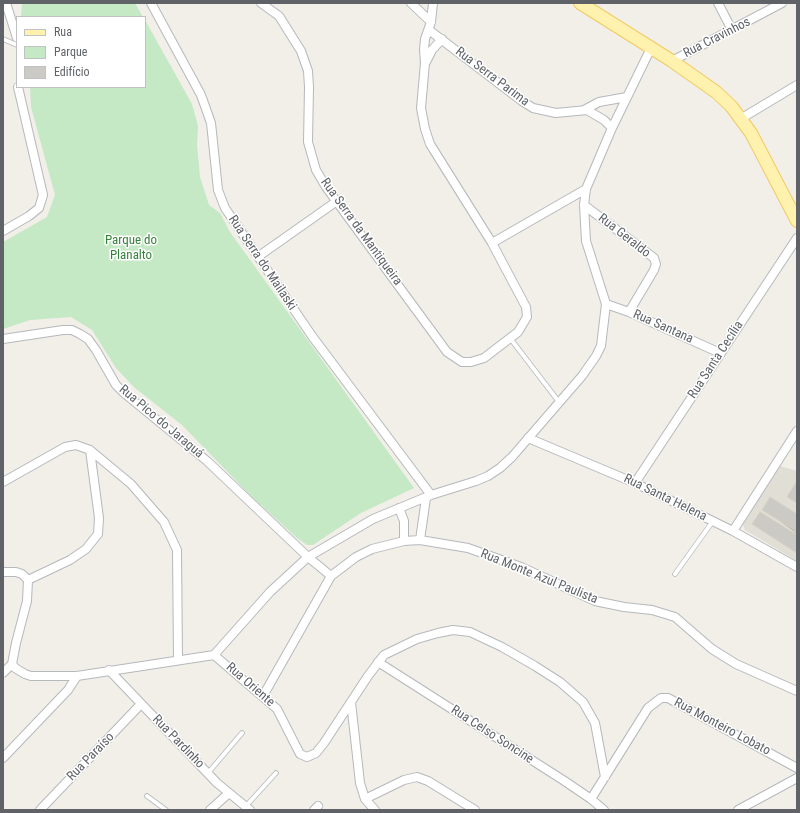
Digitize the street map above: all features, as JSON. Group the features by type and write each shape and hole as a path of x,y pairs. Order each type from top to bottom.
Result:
{"main road":[{"path":"580,3 672,61 716,92 742,118 797,221"}],"street":[{"path":"6,3 16,35"},
{"name":"Rua Serra do Mailaski","path":"151,3 201,95 211,123 218,190 225,208 312,336 428,496"},
{"name":"Rua Serra da Mantiqueira","path":"261,3 279,16 301,51 308,71 310,87 308,142 316,170 447,352 462,362 471,362 484,358 510,338"},
{"name":"Rua Serra Parima","path":"411,3 442,40 533,108 556,113 584,110 599,102 627,97"},
{"path":"433,3 430,26 424,50 425,63 421,108 424,129 430,144 492,243 526,307 527,317 523,326 510,338"},
{"path":"718,3 732,30"},
{"name":"Rua Cravinhos","path":"672,61 782,3"},
{"path":"425,63 432,50 442,40"},
{"path":"12,664 19,672 30,676 77,676 178,659 214,655 270,592 308,557 373,519 428,496 488,476 512,457 582,376 601,346 606,304 586,242 584,205 586,189 612,128 651,48"},
{"path":"742,118 797,85"},
{"path":"3,231 29,216 39,208 43,199 42,188 18,88"},
{"path":"584,110 604,120 612,128"},
{"path":"492,243 586,189"},
{"path":"258,256 337,201"},
{"name":"Rua Geraldo","path":"584,205 654,258 656,264 654,270 630,312"},
{"name":"Rua Santa Cecília","path":"635,483 797,238"},
{"name":"Rua Santana","path":"606,304 630,312 720,353"},
{"name":"Rua Pico do Jaraguá","path":"3,339 63,330 72,330 88,339 116,385 124,393 207,461 308,557 331,576"},
{"path":"732,531 797,431"},
{"name":"Rua Santa Helena","path":"528,438 635,483 713,521 797,567"},
{"path":"3,482 65,447 76,445 90,450 121,475 164,522 175,543 178,566 178,659"},
{"path":"28,580 70,560 86,549 98,534 99,518 90,450"},
{"path":"420,540 428,496"},
{"path":"399,508 404,521 404,541"},
{"name":"Rua Monte Azul Paulista","path":"331,576 356,557 372,549 404,541 420,540 468,548 521,567 595,601 624,607 652,610 669,615 686,626 712,649 736,664 797,692"},
{"path":"3,572 16,572 22,574 28,580 27,601 12,664 3,673"},
{"path":"263,696 331,576"},
{"name":"Rua Oriente","path":"214,655 263,696 279,712 300,754 307,757 316,753 378,662 392,651 417,639 438,633 453,630 470,632 485,638 560,682 583,702 595,723 605,777"},
{"name":"Rua Celso Soncine","path":"378,662 591,799 604,810"},
{"name":"Rua Pardinho","path":"109,670 229,793 248,808"},
{"path":"3,758 68,690 77,676"},
{"name":"Rua Monteiro Lobato","path":"605,777 648,708 661,698 668,698 797,768"},
{"path":"351,702 357,766 365,799 375,810"},
{"name":"Rua Paraíso","path":"40,810 141,704"},
{"path":"365,799 404,780 417,777 428,781 475,810"},
{"path":"591,799 605,777"},
{"path":"738,810 797,778"},
{"path":"210,810 229,793"}],"lane":[{"path":"3,39 16,45"},
{"path":"510,338 560,402"},
{"path":"675,574 713,521"},
{"path":"208,772 242,733"},
{"path":"248,808 276,773"},
{"path":"146,796 166,810"}],"shaded area":[{"path":"780,466 797,471 797,561 745,530 742,522"}],"green space":[{"path":"22,3 135,3 142,16 21,16"},
{"name":"Parque do Planalto","path":"146,22 192,104 198,126 197,145 200,177 209,205 220,213 230,232 414,488 361,513 313,545 307,545 297,538 250,495 182,425 135,388 116,368 92,330 71,317 30,320 3,329 3,242 47,217 55,195 31,107 30,88 146,88"}],"building":[{"path":"797,481 797,503 787,497"},
{"path":"770,497 797,514 797,535 793,533 795,530 762,510"},
{"path":"760,512 797,535 797,553 752,524"}]}
